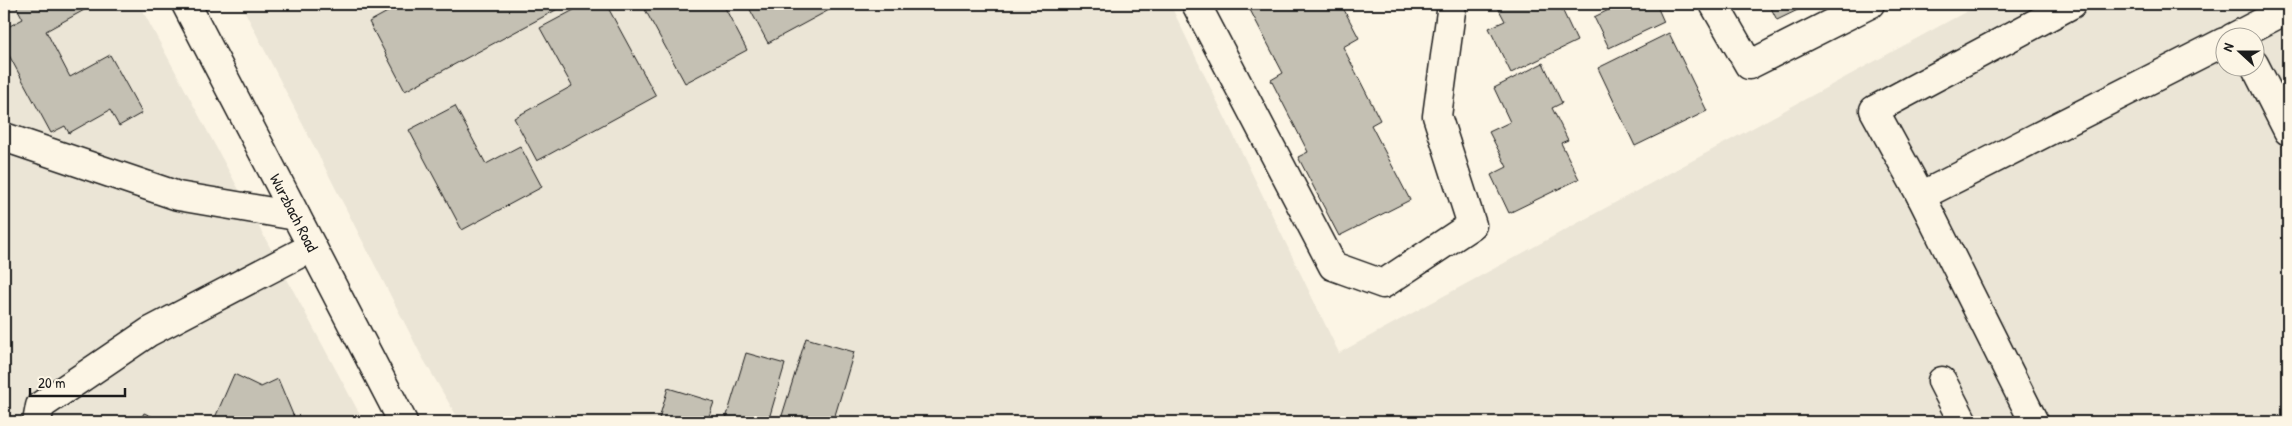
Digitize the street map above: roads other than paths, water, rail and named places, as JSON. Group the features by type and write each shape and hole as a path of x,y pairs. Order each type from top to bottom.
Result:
{"main road":[{"name":"Wurzbach Road","path":"186,4 403,422"},
{"path":"1196,4 1334,266 1382,284 1472,225 1437,116 1452,4"},
{"path":"1714,4 1749,65 1870,4"},
{"path":"2034,422 1921,196 1874,110 2072,4"},
{"path":"2253,28 2288,9"},
{"path":"1921,196 2214,48"},
{"path":"2261,78 2288,131"},
{"path":"4,137 178,196 296,216"},
{"path":"37,422 40,406 149,332 312,247"},
{"path":"1942,381 1963,422"}]}
